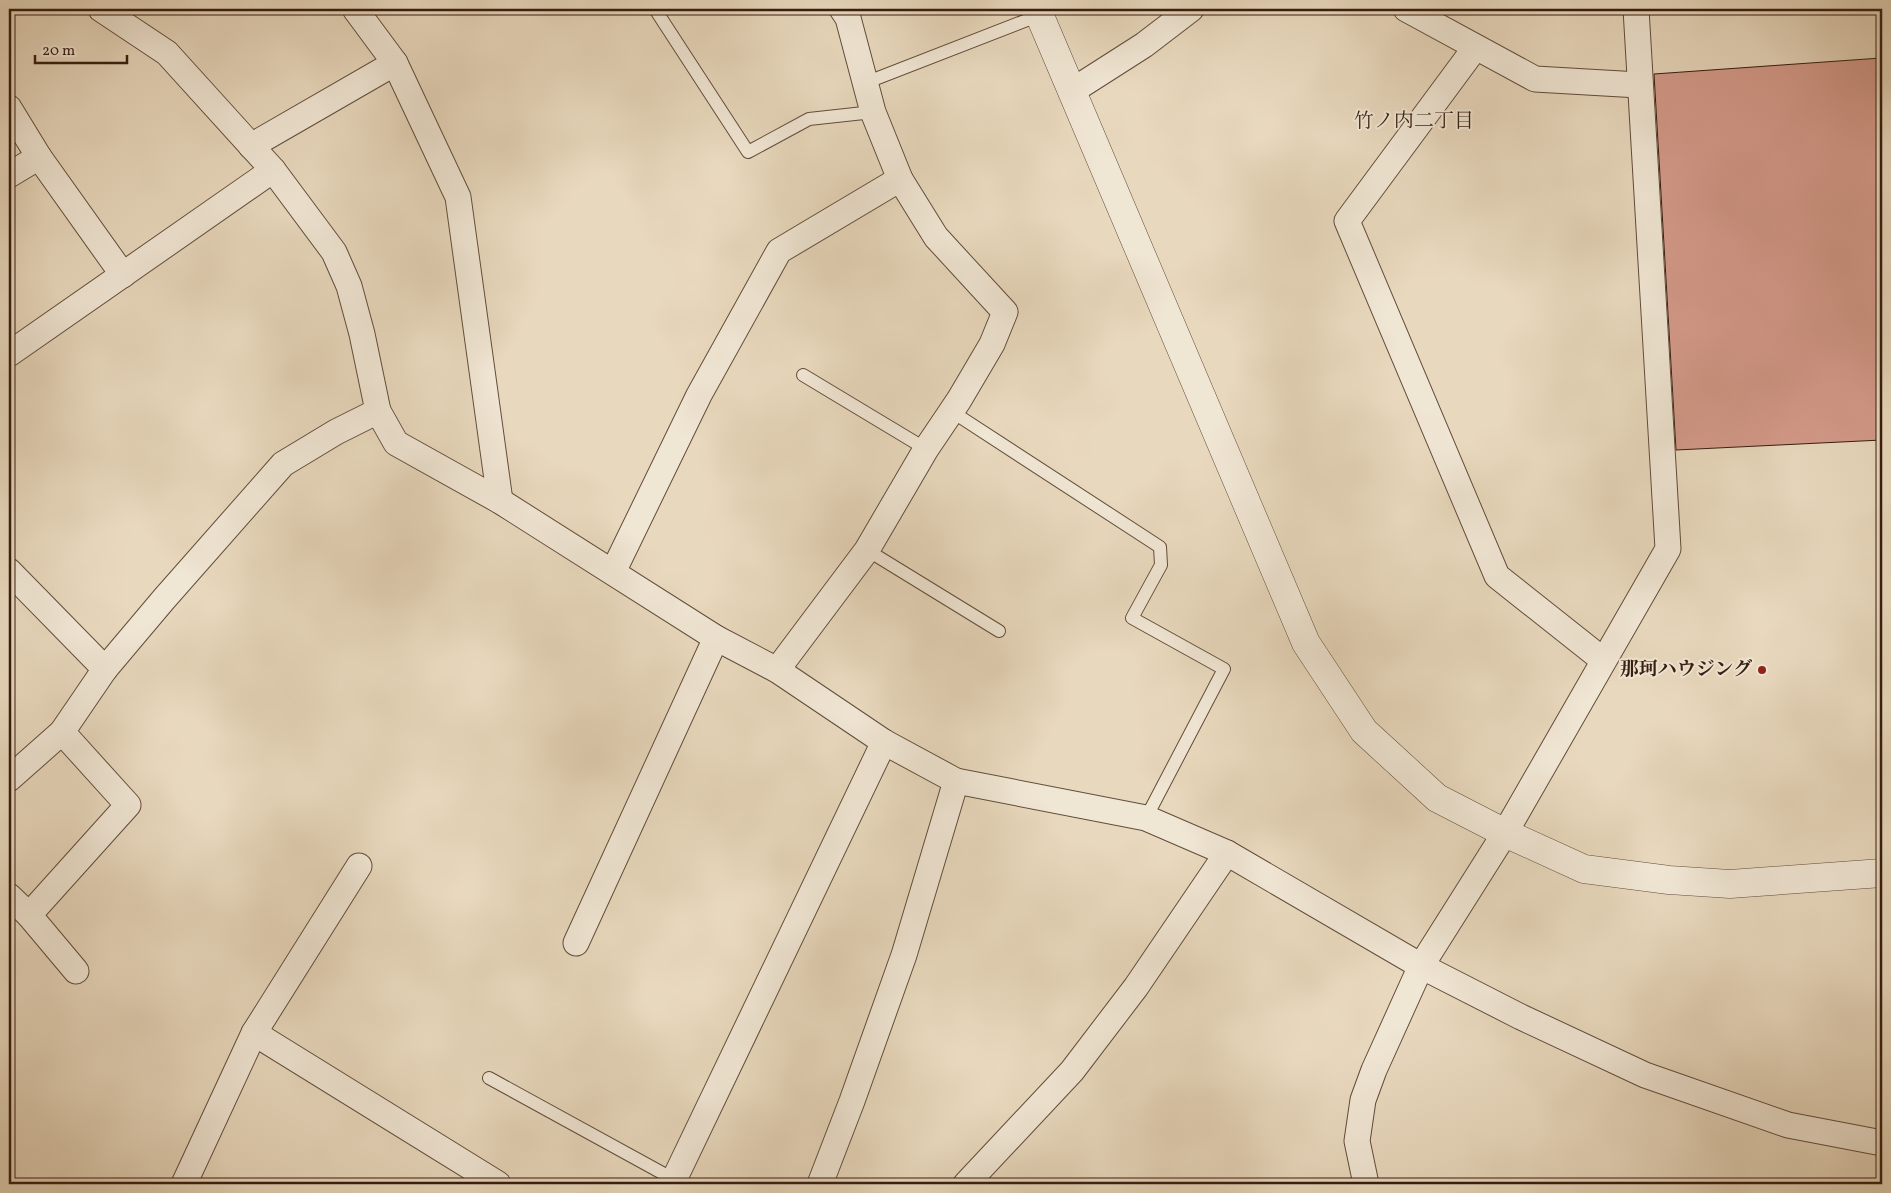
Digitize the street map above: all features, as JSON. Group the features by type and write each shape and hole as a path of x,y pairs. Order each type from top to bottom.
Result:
{"street":[{"path":"101,9 167,54 273,170 334,252 349,286 362,334 378,412 396,442 500,501 716,638 776,670 884,742 956,781 1146,818 1227,853 1421,966 1521,1017 1645,1075 1788,1125 1882,1143"},
{"path":"355,9 395,63 458,197 500,501"},
{"path":"776,670 867,550 926,448 992,344 1005,312 936,237 900,179 872,112 848,18 842,9"},
{"path":"1072,91 1144,45 1191,9"},
{"path":"1406,9 1535,79 1640,85"},
{"path":"1366,1184 1357,1141 1363,1100 1374,1070 1421,966 1505,833 1668,550 1636,9"},
{"path":"1038,12 1306,643 1364,731 1437,798 1505,833 1584,869 1668,880 1730,884 1882,872"},
{"path":"1475,48 1347,221 1497,576 1604,660"},
{"path":"251,146 395,63"},
{"path":"9,108 39,157 122,275"},
{"path":"9,175 39,157"},
{"path":"9,354 273,170"},
{"path":"613,572 699,395 779,251 900,179"},
{"path":"9,779 62,732 105,670 164,599 283,464 336,432 378,412"},
{"path":"9,571 105,670"},
{"path":"576,943 716,638"},
{"path":"29,915 128,805 62,732"},
{"path":"673,1182 884,742"},
{"path":"820,1184 904,955 956,781"},
{"path":"966,1184 1072,1070 1136,987 1227,853"},
{"path":"184,1184 254,1033 359,866"},
{"path":"9,896 29,915 76,971"},
{"path":"254,1033 498,1184"}],"lane":[{"path":"655,9 748,152 809,119 872,112"},
{"path":"865,83 1038,12"},
{"path":"803,375 926,448"},
{"path":"951,411 1160,546 1162,565 1132,618 1224,669 1146,818"},
{"path":"867,550 999,631"},
{"path":"489,1078 673,1182"}],"building":[{"path":"1881,58 1882,440 1676,450 1654,74"}],"place":[{"name":"那珂ハウジング","path":"1762,670"}],"district":[{"name":"竹ノ内二丁目","path":"1414,122"}]}
